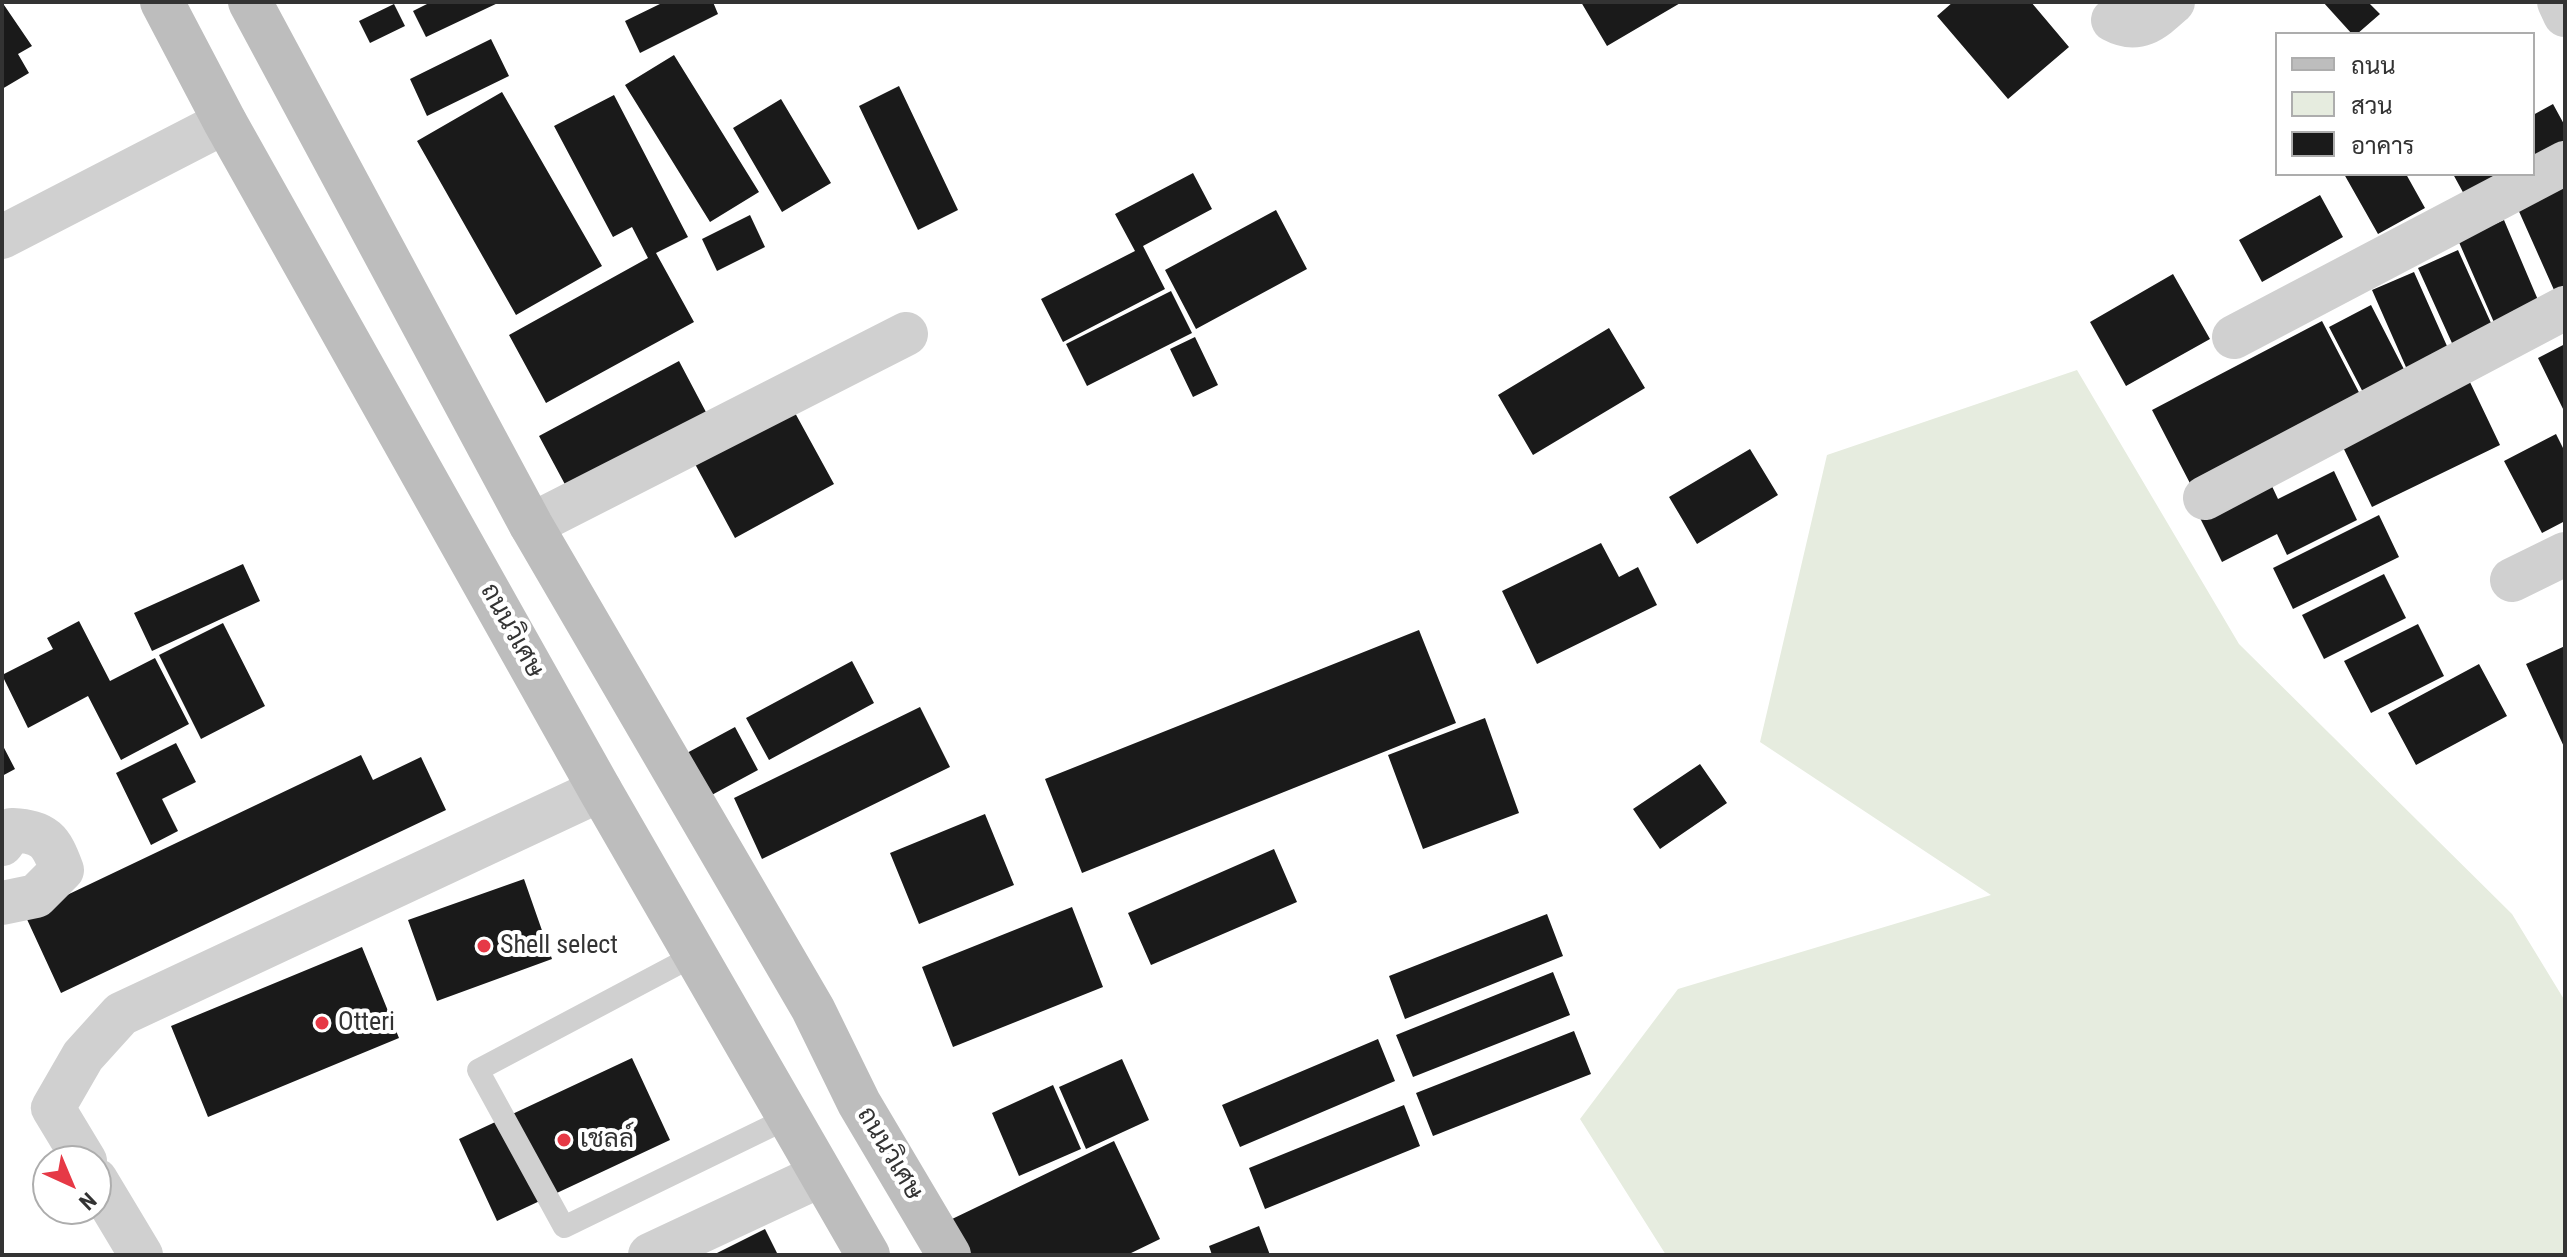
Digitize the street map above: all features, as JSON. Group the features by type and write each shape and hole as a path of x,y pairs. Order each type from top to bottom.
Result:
{"main road":[{"name":"ถนนวิเศษ","path":"162,2 225,122 600,790 868,1255"},
{"name":"ถนนวิเศษ","path":"250,2 531,525 813,1009 859,1103 949,1255"}],"street":[{"path":"2113,20 2126,27 2142,25 2173,2"},
{"path":"2559,2 2565,15"},
{"path":"2,237 225,122"},
{"path":"2234,337 2565,163"},
{"path":"2205,498 2565,308"},
{"path":"531,525 906,334"},
{"path":"2512,580 2565,554"},
{"path":"75,1145 53,1108 83,1056 121,1014 600,790"},
{"path":"2,844 12,830 36,832 54,849 62,870 36,896 2,903"},
{"path":"650,1255 821,1175"},
{"path":"112,1207 141,1255"}],"lane":[{"path":"695,955 478,1070 564,1227 788,1118"}],"green space":[{"path":"2077,370 2239,644 2512,914 2565,1001 2565,1255 1666,1255 1580,1119 1678,989 1991,895 1760,742 1827,455"}],"building":[{"path":"2,2 32,46 18,54 29,73 2,89"},
{"path":"431,2 500,2 426,37 413,11"},
{"path":"664,2 713,2 718,14 640,53 625,21"},
{"path":"1581,2 1682,2 1607,46"},
{"path":"1953,2 2031,2 2069,47 2008,99 1937,16"},
{"path":"2323,2 2368,2 2380,14 2359,32 2350,32"},
{"path":"394,4 405,26 370,43 359,21"},
{"path":"491,39 509,76 427,116 410,79"},
{"path":"674,55 759,192 710,222 625,85"},
{"path":"899,86 958,210 918,230 859,106"},
{"path":"502,92 602,266 516,315 417,141"},
{"path":"614,95 688,237 656,253 694,322 546,403 509,335 648,258 632,227 613,237 554,126"},
{"path":"781,99 831,183 782,212 733,128"},
{"path":"2553,104 2565,126 2565,140 2535,157 2535,114"},
{"path":"1193,173 1212,209 1143,246 1165,289 1063,342 1041,299 1135,251 1115,214"},
{"path":"2345,176 2407,176 2425,208 2378,234"},
{"path":"2454,176 2500,176 2465,196"},
{"path":"2565,186 2565,285 2554,290 2517,207"},
{"path":"2320,195 2343,237 2262,282 2239,240"},
{"path":"1276,210 1307,269 1196,329 1165,270"},
{"path":"750,215 765,247 717,271 702,239"},
{"path":"2504,220 2541,307 2496,327 2458,240"},
{"path":"2458,250 2496,334 2456,352 2418,268"},
{"path":"2414,272 2451,355 2409,374 2372,290"},
{"path":"2173,274 2210,339 2126,386 2090,322"},
{"path":"1171,291 1192,333 1087,386 1066,344"},
{"path":"2371,305 2409,379 2367,400 2329,327"},
{"path":"2322,321 2364,402 2194,491 2152,410"},
{"path":"1609,328 1645,388 1533,455 1498,395"},
{"path":"1195,337 1218,385 1193,397 1170,349"},
{"path":"2565,344 2565,413 2538,358"},
{"path":"679,361 707,414 568,490 539,436"},
{"path":"2468,378 2500,445 2372,507 2340,441"},
{"path":"794,411 834,484 735,538 695,464"},
{"path":"2556,434 2565,452 2565,521 2542,533 2504,461"},
{"path":"1750,449 1778,495 1697,544 1669,497"},
{"path":"2334,471 2357,520 2287,555 2277,534 2222,562 2200,518 2270,482 2278,499"},
{"path":"2379,515 2399,557 2293,609 2273,568"},
{"path":"1601,543 1619,577 1638,567 1657,605 1537,664 1502,591"},
{"path":"243,564 260,601 152,651 134,613"},
{"path":"2384,574 2406,618 2324,659 2302,615"},
{"path":"79,621 110,681 155,658 189,724 121,760 88,696 28,728 2,675 53,649 47,638"},
{"path":"223,623 265,706 201,739 159,655"},
{"path":"2418,624 2444,676 2371,713 2344,661"},
{"path":"1419,630 1456,723 1082,873 1045,779"},
{"path":"2565,646 2565,749 2526,664"},
{"path":"852,661 874,703 769,760 746,718"},
{"path":"2479,664 2507,716 2416,765 2388,713"},
{"path":"920,707 950,767 762,859 734,798"},
{"path":"1485,718 1519,813 1423,849 1388,755"},
{"path":"735,727 758,770 708,797 685,754"},
{"path":"176,743 196,782 162,799 178,831 151,845 116,773"},
{"path":"2,744 15,769 2,776"},
{"path":"361,755 373,780 421,757 446,810 61,993 25,915"},
{"path":"1700,764 1727,803 1660,849 1633,809"},
{"path":"985,814 1014,885 919,924 890,853"},
{"path":"1274,849 1297,902 1151,965 1128,913"},
{"path":"524,879 552,959 437,1001 408,920"},
{"path":"1072,907 1103,987 953,1047 922,967"},
{"path":"1547,914 1563,956 1405,1019 1389,976"},
{"path":"362,947 399,1038 208,1117 171,1026"},
{"path":"1553,972 1570,1015 1413,1077 1396,1035"},
{"path":"1574,1031 1591,1074 1433,1136 1416,1093"},
{"path":"1378,1039 1395,1081 1240,1147 1222,1105"},
{"name":"เชลล์","path":"632,1058 670,1140 497,1221 459,1139"},
{"path":"1122,1059 1149,1120 1086,1149 1059,1087"},
{"path":"1053,1085 1081,1149 1019,1176 992,1113"},
{"path":"1404,1105 1420,1146 1265,1209 1249,1168"},
{"path":"1114,1141 1160,1239 1127,1255 967,1255 950,1220"},
{"path":"1259,1226 1270,1255 1212,1255 1209,1246"},
{"path":"765,1229 778,1255 713,1255"}],"place":[{"name":"Shell select","path":"484,946"},
{"name":"Otteri","path":"322,1023"},
{"name":"เชลล์","path":"564,1140"}]}
